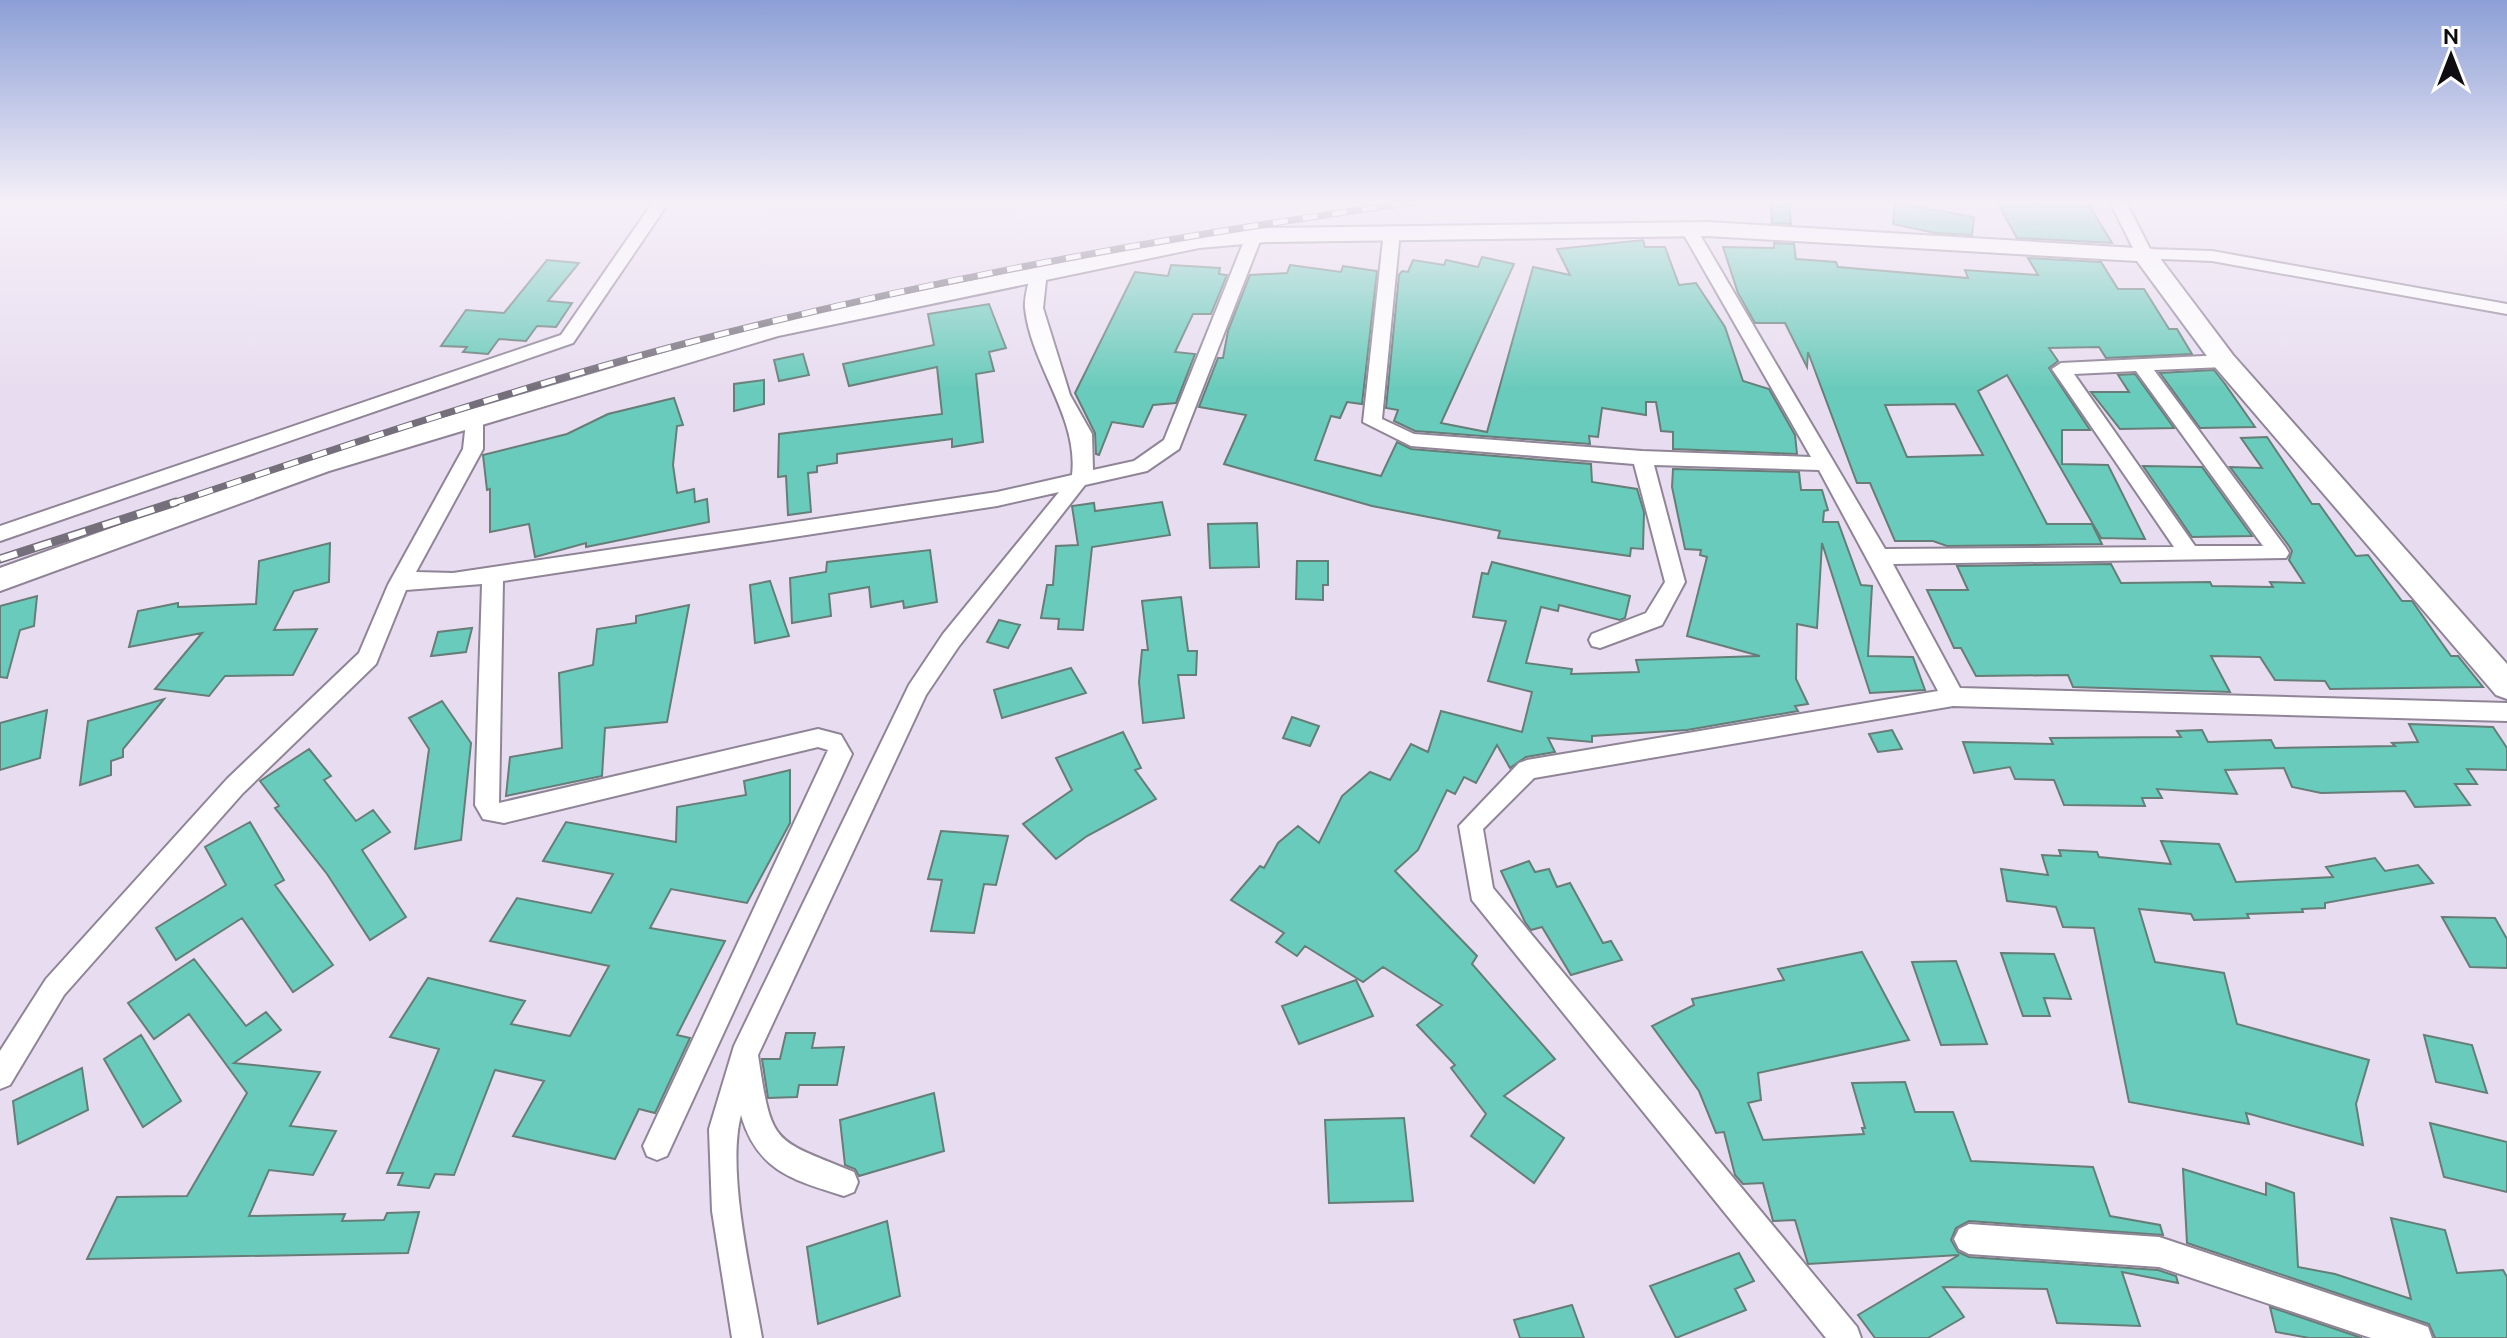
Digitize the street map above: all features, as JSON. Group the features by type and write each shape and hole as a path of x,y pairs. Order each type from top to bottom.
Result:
{"main road":[{"path":"0,580 319,464 474,417 774,329 1074,264"},
{"path":"2152,264 2224,361 2507,686"}],"street":[{"path":"0,534 567,339 618,264"},
{"path":"398,585 417,579 453,581 997,499 1140,466 1172,444 1243,264"},
{"path":"1388,264 1372,422 1411,440 1642,458 1825,464"},
{"path":"1709,264 1879,557 1953,697"},
{"path":"2259,264 2507,309"},
{"path":"747,1338 726,1211 723,1129 744,1055 917,691 951,640 1083,475 1082,434 1061,395 1034,308 1039,271"},
{"path":"2189,553 2061,369 2224,361"},
{"path":"1879,557 2279,553 2141,365"},
{"path":"0,1076 55,987 235,786 368,658 398,585 473,449 474,417"},
{"path":"1600,640 1654,619 1675,582 1642,458"},
{"path":"493,575 487,805 491,812 504,813 818,738 832,739 839,746 840,754 657,1146"},
{"path":"1846,1338 1481,892 1471,826 1527,770 1953,697 2507,712"},
{"path":"744,1055 753,1117 772,1153 800,1169 844,1182"},
{"path":"1969,1239 2159,1252 2417,1338"}],"building":[{"path":"543,264 578,264 548,301 572,303 556,327 537,326 526,341 499,339 488,354 463,352 467,347 441,346 466,310 504,313"},
{"path":"1411,264 1478,267 1479,264 1514,264 1441,423 1487,432 1533,267 1570,275 1565,264 1671,264 1679,285 1696,283 1725,327 1743,381 1769,389 1795,435 1797,454 1673,449 1673,432 1661,431 1656,402 1646,402 1646,415 1602,408 1598,437 1589,436 1590,444 1415,431 1394,421 1398,410 1386,408 1399,275 1402,271 1408,272"},
{"path":"1729,264 1837,264 1838,267 1968,278 1965,270 2038,275 2032,264 2103,264 2118,289 2144,289 2169,329 2177,329 2192,354 2106,358 2099,347 2049,348 2058,361 2049,368 2090,430 2062,430 2062,464 2108,465 2145,539 2101,538 2007,375 1978,391 2047,524 2092,524 2102,544 1947,546 1933,541 1895,541 1870,483 1857,483 1808,352 1807,367 1785,323 1755,323 1738,293","holes":["1955,404 1983,455 1907,457 1885,405"]},
{"path":"1171,265 1220,268 1219,274 1227,275 1211,314 1193,314 1175,352 1195,354 1176,403 1153,405 1143,427 1112,422 1099,455 1096,454 1095,433 1075,393 1135,272 1168,276"},
{"path":"1290,265 1341,272 1343,266 1377,271 1362,404 1347,402 1340,418 1331,416 1315,460 1381,476 1397,442 1411,449 1591,464 1592,482 1637,489 1644,512 1643,549 1631,548 1630,556 1498,538 1500,531 1372,506 1224,464 1246,415 1199,407 1218,358 1223,358 1228,331 1250,275 1287,273"},
{"path":"989,304 1006,348 989,352 994,371 976,374 983,442 952,447 952,439 837,454 837,463 817,466 817,472 808,473 811,512 788,515 786,476 778,477 779,434 942,414 937,367 849,386 843,364 934,345 928,314"},
{"path":"803,354 809,375 779,381 774,360"},
{"path":"2214,370 2255,427 2200,428 2160,373"},
{"path":"2135,374 2174,428 2120,429 2091,392 2129,392 2118,375"},
{"path":"764,380 764,404 734,411 734,384"},
{"path":"674,398 683,425 677,426 673,465 677,493 694,489 695,502 707,499 709,522 586,547 586,543 535,557 529,524 490,532 490,489 487,490 483,455 567,434 608,414"},
{"path":"2267,437 2312,504 2319,504 2356,556 2368,555 2402,601 2412,601 2451,656 2458,656 2483,687 2330,689 2325,681 2275,680 2260,657 2211,656 2230,692 2073,687 2068,675 1976,676 1961,648 1954,648 1927,590 1968,590 1957,566 2111,564 2121,583 2210,582 2212,586 2273,587 2270,582 2304,583 2289,560 2292,551 2289,546 2230,467 2262,468 2241,438"},
{"path":"2143,466 2202,467 2252,536 2192,537"},
{"path":"1673,469 1799,472 1801,490 1822,490 1828,510 1824,511 1823,522 1838,522 1861,585 1872,586 1868,656 1913,657 1925,690 1870,693 1822,543 1817,628 1797,624 1796,679 1808,704 1795,706 1798,711 1687,730 1592,736 1592,742 1548,738 1555,752 1526,757 1510,768 1497,745 1476,783 1464,777 1455,794 1447,790 1418,850 1395,871 1477,956 1472,964 1555,1059 1504,1096 1564,1138 1534,1183 1471,1136 1486,1114 1451,1068 1455,1065 1417,1025 1442,1005 1383,967 1363,982 1305,946 1297,956 1276,942 1284,933 1231,900 1260,866 1264,868 1278,843 1298,826 1319,843 1342,796 1370,772 1390,780 1411,744 1428,752 1441,711 1522,732 1532,692 1488,681 1506,621 1473,617 1482,573 1488,574 1492,562 1630,596 1625,618 1620,620 1559,605 1558,611 1541,607 1526,663 1572,669 1571,674 1639,672 1636,660 1760,656 1687,636 1707,557 1700,555 1701,550 1685,549 1672,487"},
{"path":"1162,502 1170,535 1092,547 1083,630 1058,629 1059,619 1041,618 1047,585 1053,585 1056,546 1078,545 1072,506 1094,503 1095,511"},
{"path":"1257,523 1259,567 1210,568 1208,524"},
{"path":"330,543 329,582 294,591 274,630 317,629 293,675 225,676 209,696 155,689 202,633 129,647 138,611 178,603 178,607 256,604 259,561"},
{"path":"930,550 937,602 904,608 903,601 871,607 869,587 829,594 831,616 792,623 790,578 826,572 827,562"},
{"path":"1297,561 1328,561 1328,585 1323,585 1323,600 1296,599"},
{"path":"770,581 789,636 755,643 750,585"},
{"path":"37,596 34,626 20,630 7,678 0,677 0,606"},
{"path":"1181,597 1188,651 1197,651 1196,675 1178,675 1184,718 1143,723 1139,682 1142,650 1148,650 1142,601"},
{"path":"689,605 667,722 605,728 602,776 506,796 510,757 562,748 559,673 593,665 597,629 636,623 636,616"},
{"path":"999,620 1020,625 1008,648 987,642"},
{"path":"472,628 466,652 431,656 438,632"},
{"path":"1071,668 1086,693 1002,718 994,690"},
{"path":"164,699 123,749 123,757 111,761 111,775 80,785 88,721"},
{"path":"442,701 471,743 461,840 415,849 429,749 409,718"},
{"path":"47,710 40,758 0,770 0,723"},
{"path":"1292,717 1319,726 1310,746 1283,738"},
{"path":"2409,724 2493,727 2507,748 2507,770 2467,769 2477,784 2455,784 2470,805 2415,807 2405,791 2321,793 2292,787 2284,768 2225,770 2237,794 2157,789 2162,798 2142,798 2145,806 2064,805 2054,780 2015,779 2010,767 1974,773 1963,742 2053,744 2050,738 2181,737 2177,731 2202,730 2208,742 2271,740 2275,748 2395,746 2392,743 2418,742"},
{"path":"1892,730 1902,749 1878,752 1869,734"},
{"path":"1123,732 1141,768 1135,770 1156,799 1087,836 1056,859 1023,824 1072,790 1056,758"},
{"path":"309,749 331,776 324,780 356,821 373,810 390,832 362,850 406,917 370,940 327,874 275,808 279,806 260,781"},
{"path":"790,770 790,823 747,903 671,889 650,928 725,941 677,1035 690,1038 655,1113 639,1109 615,1159 513,1136 544,1081 495,1070 454,1175 435,1174 429,1188 398,1185 403,1173 387,1173 439,1049 390,1037 428,978 525,1001 511,1024 570,1036 609,966 490,941 517,898 591,913 613,874 543,861 566,822 676,842 677,807 746,795 744,781"},
{"path":"250,822 284,880 275,885 333,965 293,992 242,918 176,960 156,928 226,885 205,847"},
{"path":"941,831 1008,836 996,885 984,884 974,933 931,931 942,880 928,879"},
{"path":"2161,841 2219,844 2236,882 2333,877 2326,867 2375,858 2385,871 2418,865 2433,883 2325,903 2325,908 2302,909 2303,912 2247,914 2249,918 2194,920 2191,914 2139,909 2155,962 2224,973 2237,1024 2369,1060 2356,1104 2363,1145 2246,1113 2249,1124 2129,1102 2094,928 2063,927 2056,907 2007,901 2001,869 2048,875 2042,855 2061,856 2059,850 2097,852 2099,857 2171,864"},
{"path":"1529,861 1535,872 1549,869 1557,887 1570,883 1603,943 1611,941 1622,960 1571,975 1542,927 1531,930 1525,922 1501,871"},
{"path":"2442,917 2495,918 2507,939 2507,968 2470,967"},
{"path":"1862,952 1909,1040 1758,1073 1761,1100 1748,1103 1763,1140 1864,1134 1852,1083 1905,1082 1915,1112 1953,1112 1971,1161 2093,1167 2110,1216 2160,1225 2163,1235 1969,1221 1956,1228 1951,1240 1958,1252 1969,1257 2158,1270 2176,1276 2178,1283 2122,1272 2140,1326 2057,1323 2047,1289 1943,1287 1964,1317 1928,1338 1875,1338 1858,1315 1959,1255 1808,1264 1795,1220 1773,1221 1763,1183 1743,1184 1735,1175 1724,1132 1716,1133 1699,1091 1652,1026 1694,1005 1692,999 1784,980 1778,969"},
{"path":"2001,953 2054,954 2071,999 2044,998 2050,1016 2023,1016"},
{"path":"194,959 246,1026 266,1012 281,1030 234,1063 320,1072 290,1126 336,1131 313,1175 269,1170 249,1216 345,1214 342,1221 384,1220 387,1213 419,1212 408,1253 87,1259 117,1197 187,1196 247,1093 189,1014 154,1039 128,1003"},
{"path":"1956,961 1987,1044 1941,1045 1912,962"},
{"path":"1356,980 1373,1016 1299,1044 1282,1006"},
{"path":"786,1033 815,1033 812,1048 844,1047 837,1085 799,1085 797,1097 768,1098 762,1059 780,1059"},
{"path":"141,1035 181,1101 143,1127 104,1059"},
{"path":"2424,1035 2472,1045 2487,1093 2436,1082"},
{"path":"82,1068 88,1110 18,1144 13,1101"},
{"path":"934,1093 944,1151 859,1176 855,1169 845,1165 840,1120"},
{"path":"1404,1118 1413,1201 1329,1203 1325,1120"},
{"path":"2430,1123 2507,1142 2507,1192 2444,1177"},
{"path":"2183,1169 2266,1195 2266,1183 2294,1193 2298,1267 2335,1274 2411,1299 2391,1218 2445,1230 2457,1273 2503,1270 2507,1277 2507,1338 2435,1338 2429,1324 2187,1243"},
{"path":"887,1221 900,1296 818,1324 807,1247"},
{"path":"1739,1253 1754,1281 1735,1289 1746,1310 1676,1338 1650,1286"},
{"path":"1572,1305 1584,1338 1520,1338 1514,1320"},
{"path":"2270,1307 2362,1338 2309,1338 2276,1332"}],"railway":[{"path":"170,504 492,399 687,343 867,299 1037,264"},
{"path":"0,559 176,502"}]}
